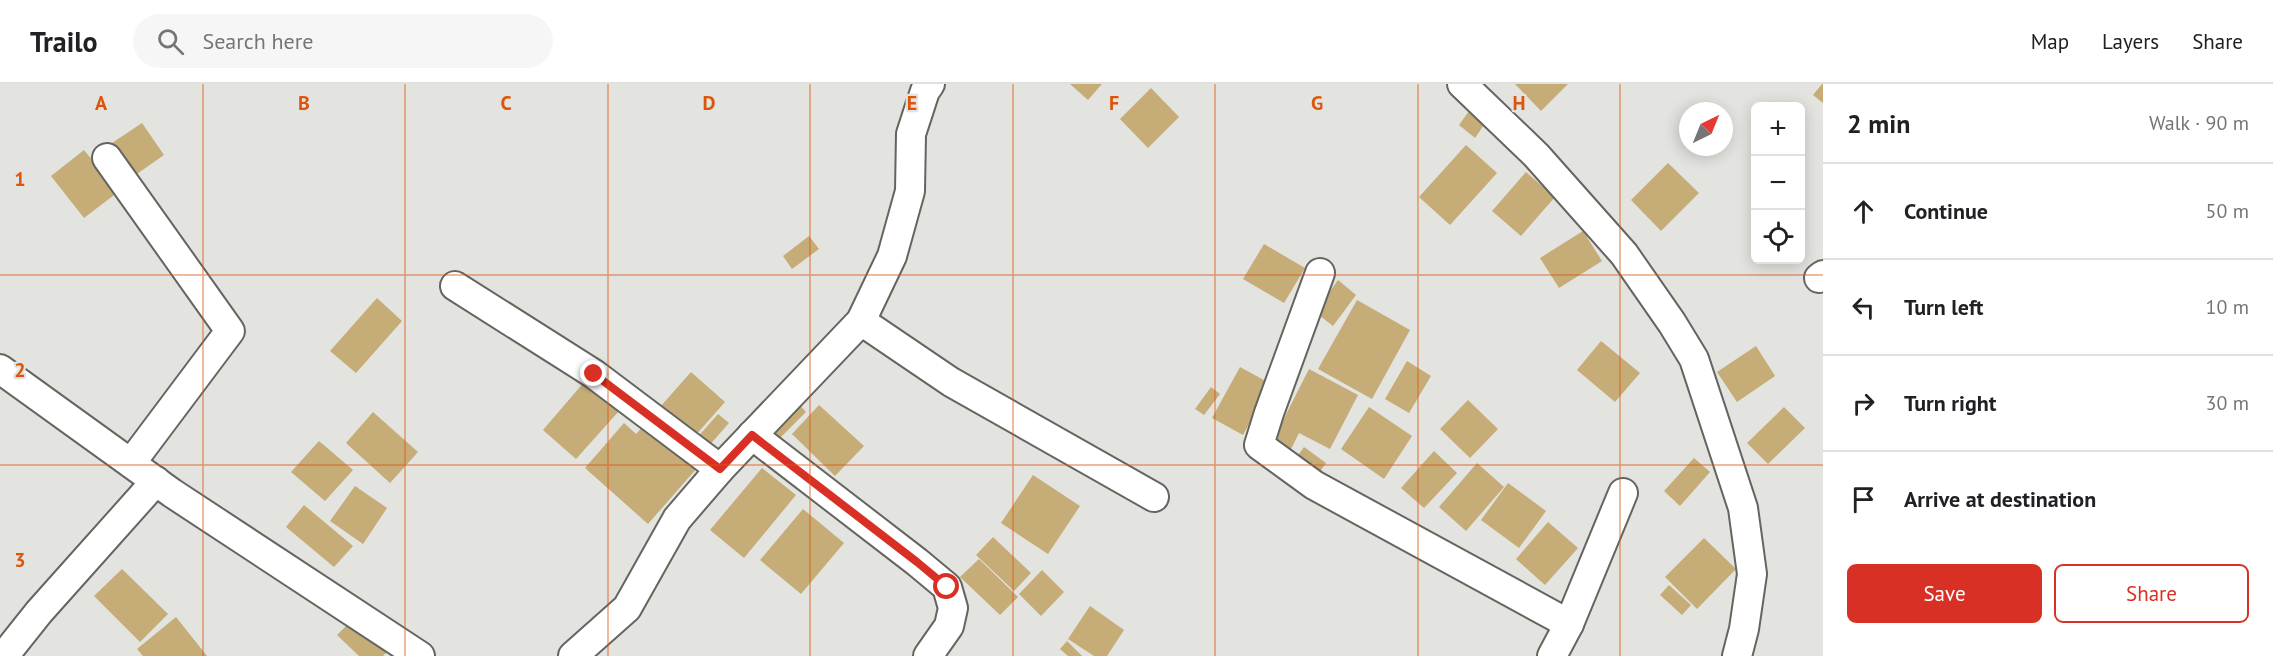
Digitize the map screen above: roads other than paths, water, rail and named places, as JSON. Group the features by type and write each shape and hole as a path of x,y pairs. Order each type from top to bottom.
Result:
{"street":[{"path":"573,656 627,608 677,519 720,469 861,321 892,256 910,191 911,134 925,91 930,84"},
{"path":"1462,84 1536,155 1624,254 1694,359 1743,508 1752,574 1744,628 1737,656"},
{"path":"107,158 230,332 131,463"},
{"path":"1320,273 1259,445 1314,485 1569,624"},
{"path":"455,286 594,374 720,469"},
{"path":"861,321 951,382 1154,497"},
{"path":"0,369 156,482 420,656"},
{"path":"752,435 947,587 953,608 949,627 928,656"},
{"path":"4,656 39,612 156,482"},
{"path":"1552,656 1569,624 1623,493"}]}
